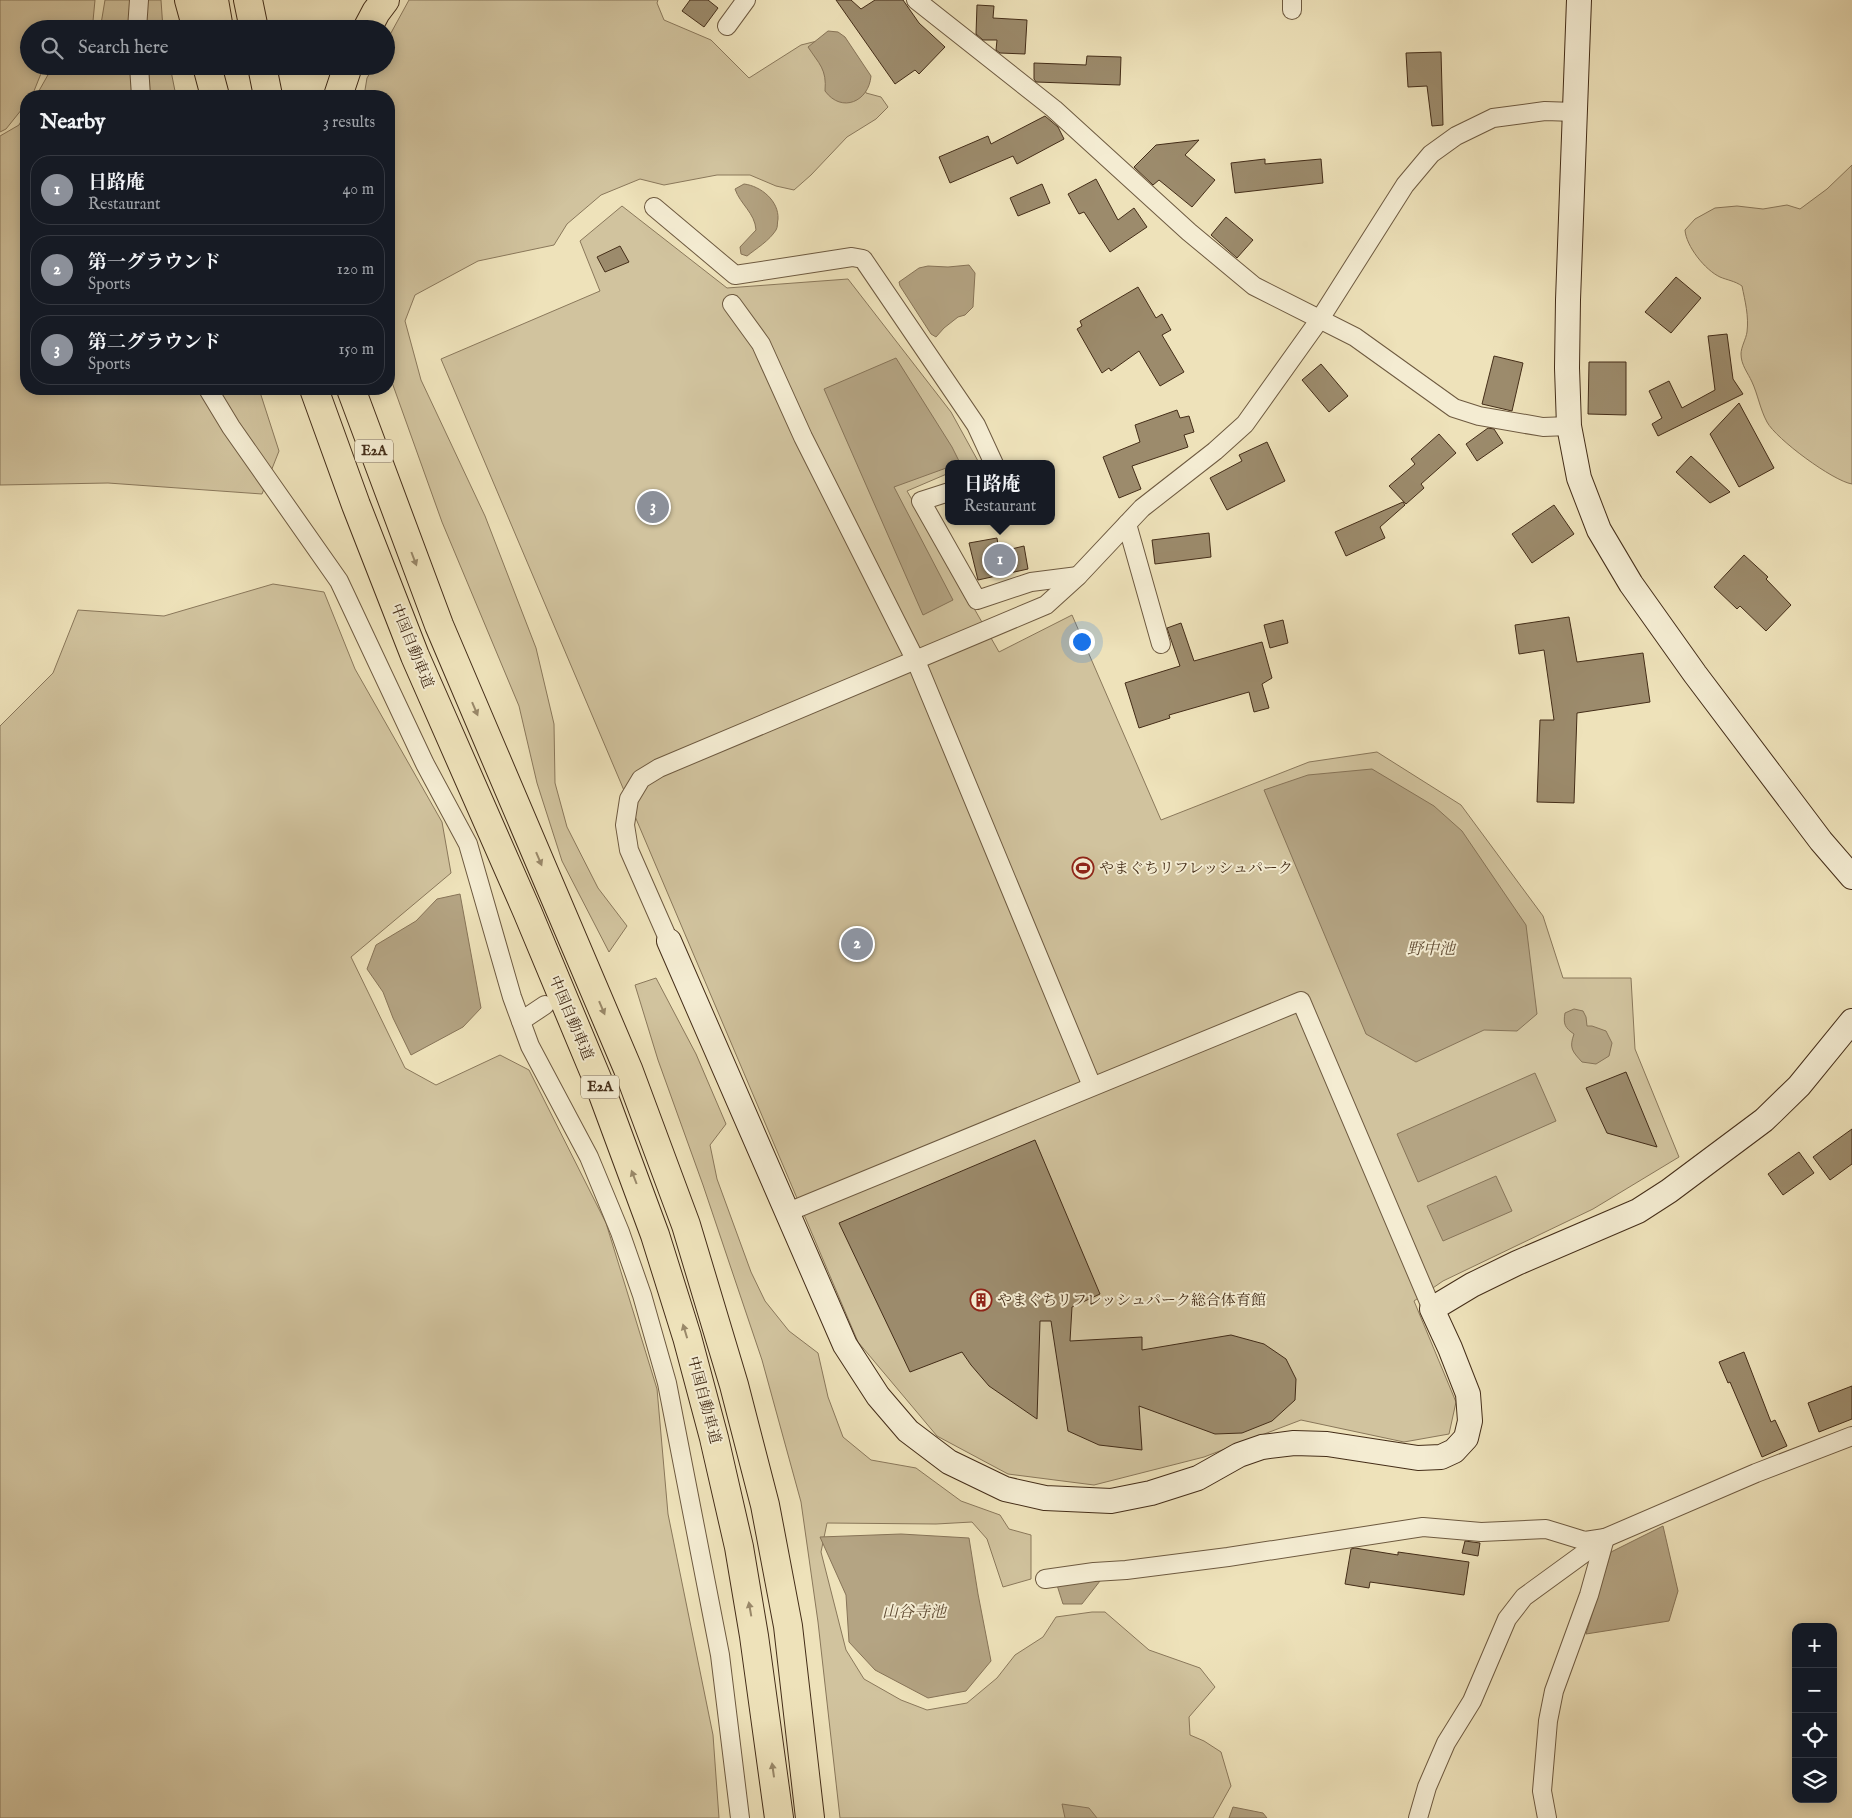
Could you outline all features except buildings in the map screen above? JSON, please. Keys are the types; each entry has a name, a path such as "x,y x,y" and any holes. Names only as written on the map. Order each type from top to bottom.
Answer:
{"highway":[{"path":"189,0 195,20"},
{"path":"214,0 217,20"},
{"path":"248,0 252,20"},
{"path":"372,20 385,0"},
{"path":"209,75 213,90"},
{"path":"229,75 232,90"},
{"path":"264,75 267,90"},
{"path":"340,90 345,75"},
{"name":"中国自動車道","path":"316,395 356,505 415,656 527,911 594,1072 655,1235 687,1337 714,1438 739,1547 754,1636 779,1818"},
{"name":"E2A","path":"353,395 439,625 628,1069 686,1225 734,1385 765,1505 788,1626 810,1818"},
{"path":"366,395 396,513"}],"street":[{"path":"138,20 140,0"},
{"path":"727,26 746,0"},
{"path":"916,0 1054,109 1189,232 1254,286 1354,336 1454,408 1479,416 1543,427 1569,426"},
{"path":"1579,0 1568,300 1569,426 1579,478 1599,530 1622,570 1695,674 1821,841 1852,877"},
{"path":"140,75 141,90"},
{"path":"788,1212 1301,1001 1468,1394 1470,1421 1466,1438 1454,1450 1441,1457 1418,1458 1327,1444 1294,1443 1262,1448 1239,1455 1198,1478 1151,1493 1112,1501 1045,1498 1005,1489 949,1462 908,1431 878,1396 845,1345 629,850 624,825 629,799 641,779 659,768 1046,606 1078,576 1142,508 1215,451 1245,424 1320,319 1405,185 1431,154 1456,136 1493,118 1545,111 1575,112"},
{"path":"654,208 735,275 852,257 863,259 976,425 992,460"},
{"path":"732,304 761,344 808,445 916,661 1092,1086"},
{"path":"212,395 231,427 339,581 426,764 468,844 530,1046 589,1157 620,1232 642,1296 667,1383 720,1655 740,1818"},
{"path":"945,493 921,501 977,600 1031,582 1078,576"},
{"path":"1127,524 1161,644"},
{"path":"521,1021 545,1005"},
{"path":"1432,1309 1472,1285 1517,1263 1638,1211 1669,1191 1764,1120 1799,1086 1852,1021"},
{"path":"1418,1818 1427,1786 1442,1752 1472,1701 1507,1619 1524,1597 1605,1538 1756,1474 1852,1436"},
{"path":"1045,1579 1228,1557 1423,1527 1481,1532 1546,1529 1585,1541 1605,1538"},
{"path":"1546,1818 1542,1791 1548,1721 1554,1692 1590,1595 1605,1538"}],"shaded area":[{"path":"0,0 95,0 93,20 20,20 20,75 40,75 34,90 20,90 20,112 6,129 0,132"},
{"path":"105,0 161,0 162,20 102,20"},
{"path":"409,0 658,0 657,3 664,20 711,40 749,78 801,45 837,36 859,67 866,93 881,97 888,107 876,119 847,137 794,190 776,186 750,175 717,175 664,185 640,179 601,195 567,224 554,245 478,261 415,295 405,321 421,380 485,516 536,648 554,724 555,783 567,827 598,888 627,926 609,952 562,861 537,783 519,706 442,522 395,391 395,90 365,90 369,75 395,75 395,26"},
{"path":"48,75 172,75 175,90 39,90"},
{"path":"20,123 20,395 261,395 279,451 262,494 108,483 0,485 0,136"},
{"path":"1852,165 1852,484 1819,468 1781,438 1767,422 1741,358 1747,326 1742,286 1714,274 1708,269 1697,257 1689,243 1685,230 1695,219 1715,208 1737,206 1763,209 1787,205 1800,209 1827,189"},
{"name":"やまぐちリフレッシュパーク","path":"622,206 727,288 848,279 951,412 977,460 945,460 945,475 907,491 999,652 1072,615 1161,820 1309,762 1377,752 1461,805 1543,916 1563,978 1631,978 1635,1049 1679,1157 1593,1209 1443,1281 1414,1301 1456,1402 1449,1434 1404,1442 1301,1420 1204,1457 1094,1485 1008,1474 937,1436 858,1342 441,359 600,291 580,241"},
{"path":"273,584 324,592 355,669 442,822 451,873 351,957 405,1068 436,1085 500,1055 529,1070 606,1223 657,1389 668,1514 713,1735 719,1818 0,1818 0,726 53,673 78,610 164,616"},
{"path":"656,978 696,1054 726,1124 710,1145 717,1179 751,1272 765,1301 789,1331 818,1353 828,1397 843,1437 871,1460 916,1468 961,1501 1000,1515 1009,1529 1031,1535 1031,1579 1003,1587 987,1539 972,1522 936,1524 827,1523 821,1552 846,1650 864,1679 901,1700 927,1710 967,1703 997,1678 1015,1655 1043,1637 1056,1617 1105,1612 1149,1650 1200,1668 1215,1687 1189,1717 1190,1735 1221,1752 1231,1786 1213,1818 840,1818 818,1622 801,1502 762,1360 703,1185 658,1060 635,985"}],"water":[{"path":"828,31 838,32 845,37 871,76 865,92 854,101 839,102 825,91 825,77 819,63 808,47"},
{"path":"744,184 762,191 776,206 778,212 777,229 763,244 747,256 741,254 740,247 756,230 753,219 735,189"},
{"path":"969,265 975,273 973,307 965,315 958,317 944,328 936,337 931,334 899,282 919,268"},
{"path":"896,358 952,447 958,460 945,460 945,468 894,487 953,600 923,615 824,389"},
{"name":"野中池","path":"1372,769 1434,806 1462,831 1526,925 1537,1014 1517,1031 1484,1030 1416,1062 1366,1034 1264,790 1308,775"},
{"path":"460,894 481,1008 463,1027 411,1055 383,992 367,969 376,945 416,921 437,899"},
{"path":"1574,1009 1583,1011 1587,1026 1606,1031 1612,1043 1609,1056 1596,1064 1582,1062 1572,1049 1574,1034 1567,1028 1564,1020 1565,1013"},
{"path":"1535,1073 1556,1121 1418,1182 1397,1134"},
{"path":"1496,1176 1512,1211 1443,1241 1427,1206"},
{"path":"1663,1526 1678,1591 1669,1621 1586,1634 1611,1552"},
{"name":"山谷寺池","path":"901,1534 969,1538 991,1661 966,1691 928,1698 875,1670 849,1642 846,1595 820,1537"},
{"path":"1100,1581 1082,1604 1063,1604 1056,1582"},
{"path":"1062,1804 1089,1808 1097,1818 1065,1818"},
{"path":"1233,1807 1263,1813 1267,1818 1229,1818"}],"place":[{"name":"第二グラウンド","path":"653,507"},
{"name":"日路庵","path":"1000,560"},
{"name":"やまぐちリフレッシュパーク","path":"1083,868"},
{"name":"第一グラウンド","path":"857,944"},
{"name":"やまぐちリフレッシュパーク総合体育館","path":"981,1300"}]}
